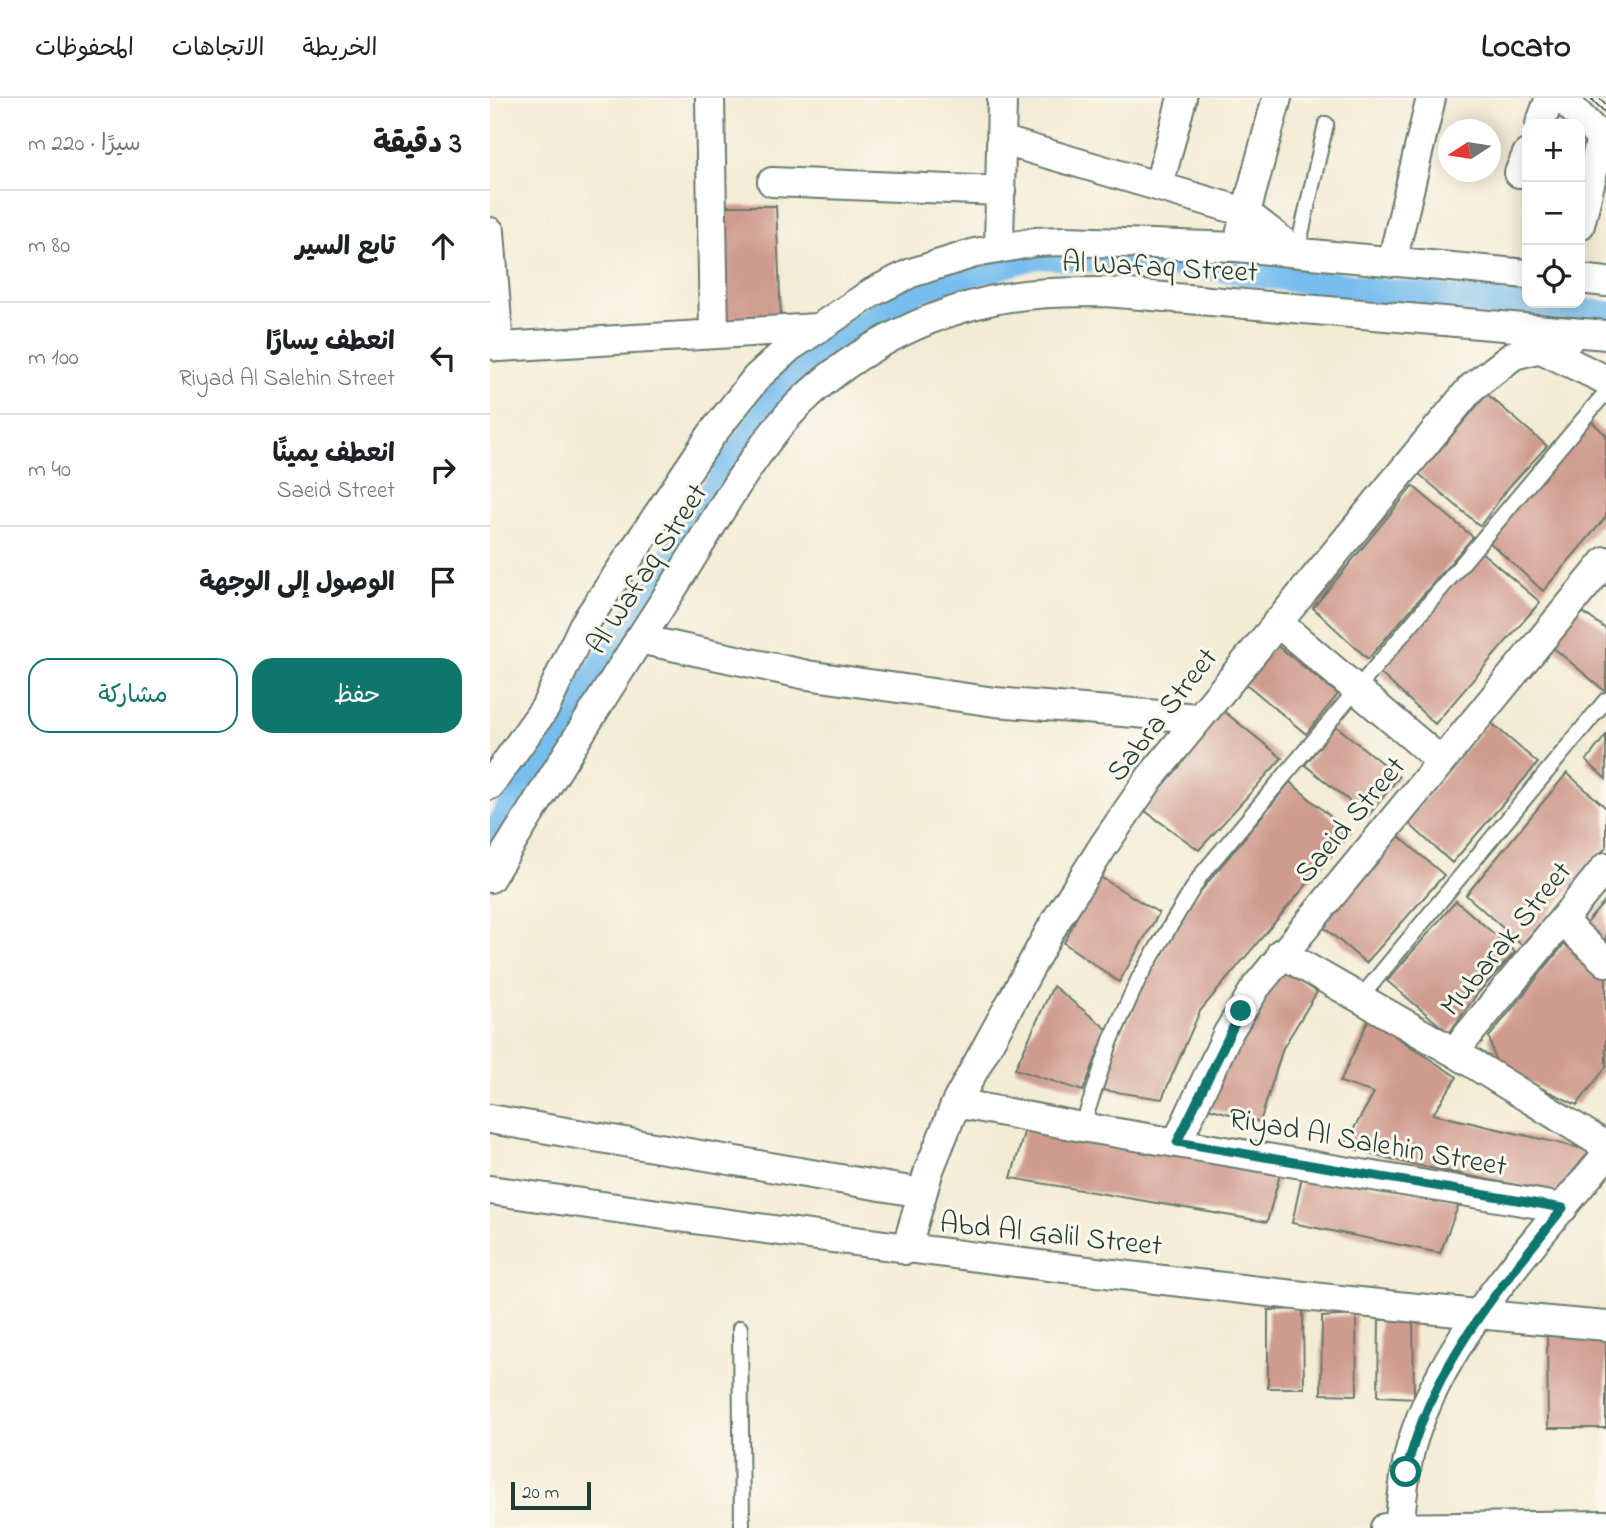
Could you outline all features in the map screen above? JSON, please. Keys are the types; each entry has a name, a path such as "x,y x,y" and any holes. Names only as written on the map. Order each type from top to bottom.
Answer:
{"street":[{"path":"710,98 714,334"},
{"path":"999,247 1002,98"},
{"path":"1158,185 1182,98"},
{"path":"1237,247 1277,98"},
{"path":"1392,262 1430,98"},
{"path":"1542,119 1550,98"},
{"path":"1562,98 1603,141 1585,207"},
{"path":"1001,140 1245,212 1297,252"},
{"path":"772,182 1001,191"},
{"path":"490,232 499,347 817,328"},
{"name":"Al Wafaq Street","path":"490,785 545,708 583,626 712,434 757,377 790,347 817,328 873,292 911,273 999,247 1066,241 1237,247 1522,274"},
{"path":"1585,280 1606,282"},
{"name":"Al Wafaq Street","path":"490,878 639,639 779,426 823,383 873,348 927,320 985,302 1045,292 1106,292 1604,335"},
{"name":"Sabra Street","path":"906,1250 922,1193 956,1103 1055,922 1150,778 1471,388 1514,355 1536,347 1604,335"},
{"path":"1536,347 1606,380"},
{"name":"Saeid Street","path":"1177,1142 1228,1033 1281,953 1606,561"},
{"path":"1277,622 1441,761"},
{"path":"639,639 807,676 995,702 1198,719"},
{"name":"Mubarak Street","path":"1454,1052 1605,870"},
{"path":"1562,921 1606,962"},
{"path":"1281,953 1454,1052 1606,1146"},
{"name":"Riyad Al Salehin Street","path":"956,1103 1082,1128 1563,1208"},
{"path":"490,1119 922,1193"},
{"path":"1399,1528 1406,1472 1416,1429 1436,1383 1478,1315 1606,1155"},
{"name":"Abd Al Galil Street","path":"490,1190 906,1250 1478,1315 1606,1326"},
{"path":"1385,1528 1606,1525"}],"lane":[{"path":"1297,252 1326,124"},
{"path":"1082,1128 1111,1040 1168,925 1201,875 1606,392"},
{"path":"1361,997 1606,700"},
{"path":"740,1328 742,1528"}],"building":[{"path":"715,206 776,206 781,318 720,319"},
{"path":"1487,394 1547,446 1509,487 1480,526 1419,474"},
{"path":"1588,418 1606,435 1606,517 1543,591 1487,540"},
{"path":"1413,486 1473,537 1368,659 1313,608"},
{"path":"1480,551 1540,602 1435,724 1380,673"},
{"path":"1577,608 1606,629 1606,692 1549,644"},
{"path":"1275,644 1338,694 1306,734 1244,682"},
{"path":"1221,709 1282,758 1199,850 1141,808 1179,767"},
{"path":"1489,721 1538,763 1452,863 1406,821"},
{"path":"1336,726 1399,777 1368,816 1305,765"},
{"path":"1606,735 1606,779 1586,761"},
{"path":"1567,773 1606,808 1606,847 1522,945 1466,895"},
{"path":"1290,782 1350,833 1200,1011 1162,1099 1096,1089 1150,974 1190,904"},
{"path":"1395,833 1444,875 1366,963 1321,925"},
{"path":"1097,875 1159,913 1119,982 1064,943"},
{"path":"1606,900 1606,949 1582,928"},
{"path":"1456,901 1515,952 1478,993 1449,1033 1387,981"},
{"path":"1569,938 1606,972 1606,1067 1577,1105 1497,1067 1489,1037"},
{"path":"1285,969 1317,992 1283,1048 1260,1122 1204,1107 1235,1034"},
{"path":"1053,986 1107,1029 1083,1091 1015,1069"},
{"path":"1369,1019 1457,1077 1433,1114 1593,1151 1555,1193 1411,1164 1344,1146 1374,1093 1340,1082"},
{"path":"1027,1122 1282,1167 1267,1222 1011,1178"},
{"path":"1303,1172 1460,1201 1440,1253 1292,1223"},
{"path":"1303,1309 1304,1388 1268,1388 1268,1310"},
{"path":"1356,1315 1357,1395 1321,1394 1322,1317"},
{"path":"1413,1318 1414,1398 1378,1396 1379,1320"},
{"path":"1547,1333 1606,1336 1606,1428 1548,1428"}],"waterway":[{"path":"490,840 791,372 917,289 1037,255 1203,265 1382,292 1606,315"}],"railway":[{"path":"1595,98 1606,109"}],"route":[{"path":"1241,1011 1177,1142 1563,1208 1478,1315 1436,1383 1416,1429 1406,1472"}]}
